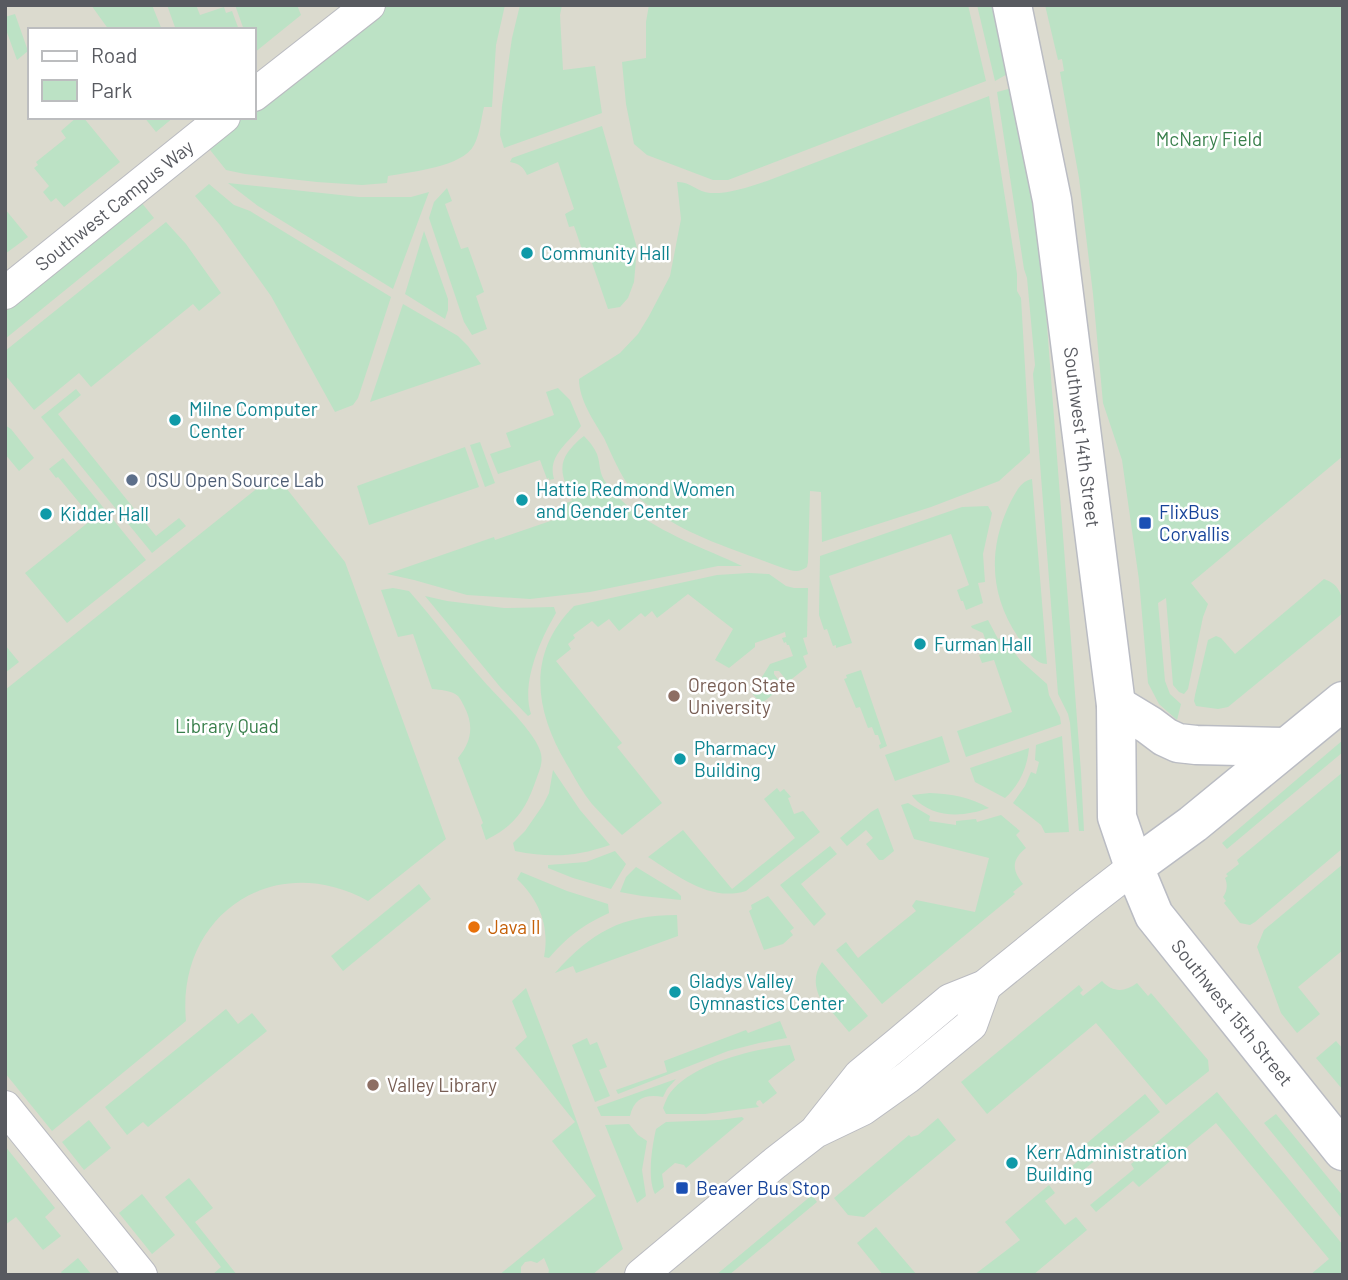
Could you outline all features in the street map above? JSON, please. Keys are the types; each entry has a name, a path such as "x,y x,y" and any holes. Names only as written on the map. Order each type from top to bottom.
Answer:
{"main road":[{"name":"Southwest 14th Street","path":"1012,5 1052,200 1116,705 1117,817 1134,867"},
{"path":"1134,867 1193,824 1343,701"},
{"path":"1116,705 1178,743 1286,747"},
{"name":"Southwest 15th Street","path":"1134,867 1154,915 1343,1151"}],"street":[{"path":"256,93 369,5"},
{"name":"Southwest Campus Way","path":"5,293 222,119"},
{"path":"641,1275 815,1132 863,1109 908,1077 971,1025 985,986 1134,867"},
{"path":"5,1107 141,1275"}],"shaded area":[{"name":"Oregon State University","path":"5,5 1343,5 1343,1275 5,1275"}],"green space":[{"path":"91,5 152,5 161,28 108,28"},
{"path":"167,5 196,5 200,15 224,7 226,13 232,11 238,28 175,28"},
{"path":"235,5 297,5 301,15 256,51 256,28 243,28"},
{"path":"384,5 505,5 496,45 492,107 484,107 474,145 459,159 435,167 388,176 387,183 362,185 226,170 207,146 241,119 256,119 256,107"},
{"path":"520,5 562,5 560,15 563,70 595,66 602,113 504,148 500,135 502,106"},
{"path":"649,5 968,5 986,81 728,180 713,180 647,155 634,144 626,104 622,62 646,58"},
{"path":"977,5 995,5 1011,72 995,81"},
{"name":"McNary Field","path":"1045,5 1343,5 1343,456 1191,583 1208,604 1188,689 1184,694 1173,685 1166,598 1158,603 1165,681 1170,694 1181,704 1177,720 1159,704 1148,683 1139,580 1122,460 1103,403 1079,178 1060,72 1064,71 1062,59 1058,60"},
{"path":"15,14 28,51 17,60 5,27 5,17"},
{"path":"1012,88 1044,286 1084,831 1079,831 1070,723 1058,694 1027,278 997,92"},
{"path":"989,96 1017,274 1017,291 1021,298 1030,453 999,481 931,507 822,542 821,492 810,491 808,562 807,567 798,571 723,546 663,517 632,490 620,471 584,402 579,379 620,353 638,334 670,276 681,219 677,182 710,193 746,188"},
{"path":"75,119 85,119 120,162 64,207 56,198 51,202 43,192 49,186 34,168 38,165 36,162 66,138 61,131"},
{"path":"146,119 172,119 156,132"},
{"path":"602,126 637,248 634,282 628,298 620,307 608,309 590,257 585,258 574,226 569,227 565,214 574,209 558,162 527,175 524,169 510,162 512,158"},
{"path":"228,183 359,197 411,197 429,192 393,289 258,206"},
{"path":"209,184 234,205 250,211 391,297 358,398 353,405 335,412 271,296 220,225 195,196"},
{"path":"447,188 452,201 445,204 461,249 468,247 484,292 476,296 487,329 472,335 464,322 429,218 434,202"},
{"path":"141,202 154,218 5,339 5,312"},
{"path":"5,209 28,237 5,254"},
{"path":"166,222 186,244 221,293 199,311 193,304 91,387 79,373 34,410 6,376 5,351"},
{"path":"424,231 448,299 445,319 405,294"},
{"path":"403,304 458,336 481,364 370,402"},
{"path":"558,388 570,400 581,426 556,456 554,479 547,479 540,460 498,474 490,454 511,447 506,433 554,415 546,392"},
{"path":"76,389 81,395 58,414 156,536 179,518 186,526 152,553 41,417"},
{"path":"5,425 34,458 19,471 5,454"},
{"path":"584,436 597,454 604,480 635,512 669,533 742,566 718,566 590,592 530,599 467,595 387,574 562,517 566,513 563,504 572,501 563,476 564,458"},
{"path":"480,442 495,483 485,487 470,445"},
{"path":"465,447 479,487 369,525 357,486"},
{"path":"63,458 146,560 67,623 25,573 90,521 82,506 49,469"},
{"name":"Library Quad","path":"275,474 345,562 446,839 368,901 333,887 298,883 266,888 238,902 214,923 197,950 187,983 186,1021 52,1131 5,1073 5,690"},
{"path":"1032,479 1047,664 1033,657 1012,627 998,593 995,575 995,557 1003,520 1017,491"},
{"path":"988,506 992,513 983,554 985,582 978,583 983,603 966,610 961,601 957,590 969,585 951,534 829,576 852,643 836,648 836,645 833,646 819,615 820,556 962,507"},
{"path":"769,574 786,586 808,588 807,637 803,638 808,654 803,656 807,667 788,682 779,671 774,671 783,686 761,704 752,693 770,664 793,656 789,645 784,643 782,638 786,637 785,632 755,643 755,647 729,668 715,660 733,629 688,594 657,618 652,611 645,617 641,613 619,631 609,619 598,627 592,621 573,635 575,638 568,644 571,649 556,661 622,743 617,747 662,803 622,835 586,795 557,747 543,705 540,685 548,644 558,625 574,606 717,575"},
{"path":"1324,579 1340,592 1343,613 1228,707 1218,709 1196,706 1195,695 1208,640 1216,636 1221,638 1235,654"},
{"path":"393,588 409,591 524,725 538,745 541,764 528,800 512,823 486,840 481,825 483,823 458,758 469,739 467,713 455,694 432,689 413,634 398,637 381,590"},
{"path":"425,596 504,608 554,607 556,613 538,649 530,676 528,689 531,714 528,716 501,688"},
{"path":"988,620 998,639 1003,637 1020,660 1047,684 1061,724 966,757 957,731 1012,712 994,660 982,663 979,655 987,644 983,633 971,626"},
{"path":"5,645 19,662 5,673"},
{"path":"861,670 887,746 880,749 878,735 875,735 872,727 868,728 844,679 847,678 846,675"},
{"path":"942,736 950,762 895,781 885,755"},
{"path":"1062,736 1069,832 1045,833 1041,825 1013,803 1031,772 1036,774 1039,762 1035,760 1036,745"},
{"path":"1343,740 1343,752 1227,849 1222,843"},
{"path":"1029,748 1022,775 1005,798 975,782 970,768"},
{"path":"553,770 580,810 610,845 563,855 515,851 513,843 525,831 549,793"},
{"path":"1343,772 1343,848 1255,922 1250,925 1240,923 1224,903 1227,886 1225,878 1228,876 1226,874 1239,864 1237,860"},
{"path":"777,788 780,792 784,789 791,797 788,798 794,814 803,811 820,832 746,891 720,893 707,890 683,879 648,857 683,830 732,889 795,838 764,799"},
{"path":"930,793 961,797 989,808 959,814 939,813 921,804 912,795"},
{"path":"908,803 930,816 929,821 956,825 956,821 976,819 977,822 1001,815 1020,831 1016,835 1026,848 1015,865 1023,884 1013,892 1015,894 882,1004 836,950 846,942 858,958 916,911 912,906 916,900 975,912 989,858 914,839 901,805"},
{"path":"878,808 894,851 883,860 879,860 866,844 873,838 866,830 847,846 840,838"},
{"path":"830,846 837,854 801,884 826,914 814,926 780,885"},
{"path":"615,851 626,864 611,889 548,868 548,865 586,862"},
{"path":"1343,864 1343,950 1298,987 1320,1014 1297,1033 1281,1013 1257,947 1264,930"},
{"path":"636,867 677,892 681,900 620,892 626,877"},
{"path":"521,872 608,904 609,913 576,932 549,958 544,957 544,924 537,905 517,879"},
{"path":"419,884 431,899 343,971 331,956"},
{"path":"768,896 794,928 790,931 793,935 783,944 764,950 749,911 752,909 751,905"},
{"path":"677,915 678,936 576,973 573,966 555,973 582,947 609,929 640,918"},
{"path":"822,962 868,1016 849,1032 818,993 816,975"},
{"path":"1102,981 1110,988 1119,990 1137,983 1148,996 1151,993 1208,1060 1209,1071 1166,1105 1096,1023 987,1114 961,1082 1079,985 1083,996"},
{"path":"526,988 623,1249 592,1275 548,1275 549,1270 544,1258 537,1263 525,1262 521,1267 521,1275 499,1275 596,1196 552,1141 575,1122 515,1048 527,1037 512,1001"},
{"path":"226,1009 238,1024 252,1013 267,1031 148,1127 143,1122 127,1135 105,1107"},
{"path":"780,1021 787,1038 728,1051 618,1094 616,1090 667,1072 664,1061 746,1030 748,1033"},
{"path":"587,1038 590,1045 597,1042 607,1067 599,1070 610,1096 595,1102 572,1045"},
{"path":"1336,1041 1343,1049 1343,1090 1316,1058"},
{"path":"790,1045 795,1060 768,1081 777,1093 763,1104 760,1100 757,1101 759,1107 705,1114 666,1114 663,1108 669,1095 680,1082 693,1073 742,1054"},
{"path":"676,1079 663,1097 651,1096 638,1101 630,1116 601,1116 597,1107"},
{"path":"1217,1092 1343,1245 1343,1275 1310,1275 1329,1259 1216,1123 1139,1187 1133,1181 1096,1212 1090,1205 1134,1169 1131,1164"},
{"path":"1145,1094 1160,1112 1070,1181 1064,1173 1078,1161 1073,1155"},
{"path":"1276,1114 1343,1196 1343,1220 1264,1123"},
{"path":"938,1118 956,1140 864,1217 848,1215 834,1198 909,1135 918,1135"},
{"path":"744,1119 686,1168 675,1163 662,1174 664,1187 655,1194 651,1171 656,1129 666,1122"},
{"path":"89,1120 111,1148 84,1170 62,1142"},
{"path":"629,1124 647,1141 642,1170 646,1196 637,1203 605,1125"},
{"path":"5,1146 55,1208 45,1217 61,1236 43,1250 16,1217 5,1225"},
{"path":"189,1178 213,1208 195,1222 237,1275 212,1275 221,1267 165,1197"},
{"path":"1049,1185 1055,1193 1045,1201 1065,1225 1076,1217 1087,1230 1033,1275 974,1275 1020,1240 1005,1222"},
{"path":"142,1194 175,1235 152,1254 119,1213"},
{"path":"812,1195 817,1202 729,1275 716,1275"},
{"path":"876,1227 917,1275 883,1275 857,1243"},
{"path":"78,1258 92,1275 63,1275 61,1272"}],"place":[{"name":"Community Hall","path":"527,253"},
{"name":"Milne Computer Center","path":"175,420"},
{"name":"OSU Open Source Lab","path":"132,480"},
{"name":"Hattie Redmond Women and Gender Center","path":"522,500"},
{"name":"Kidder Hall","path":"46,514"},
{"name":"FlixBus Corvallis","path":"1145,523"},
{"name":"Furman Hall","path":"920,644"},
{"name":"Oregon State University","path":"674,696"},
{"name":"Pharmacy Building","path":"680,759"},
{"name":"Java II","path":"474,927"},
{"name":"Gladys Valley Gymnastics Center","path":"675,992"},
{"name":"Valley Library","path":"373,1085"},
{"name":"Kerr Administration Building","path":"1012,1163"},
{"name":"Beaver Bus Stop","path":"682,1188"}]}
